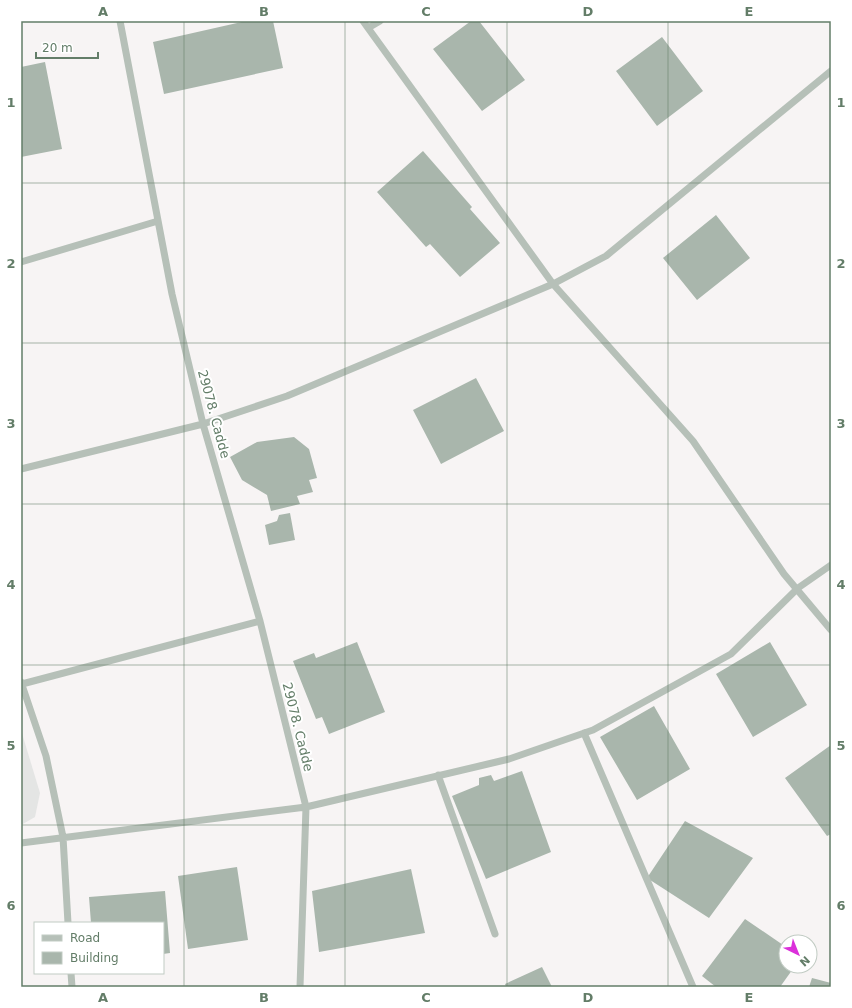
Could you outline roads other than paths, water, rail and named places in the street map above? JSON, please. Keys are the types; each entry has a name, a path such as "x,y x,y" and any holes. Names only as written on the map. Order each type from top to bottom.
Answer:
{"street":[{"name":"29078. Cadde","path":"120,21 172,294 203,424 260,621 306,808 300,987"},
{"path":"363,21 553,284 693,441 784,574 798,588 831,630"},
{"path":"368,28 380,21"},
{"path":"21,469 203,424 287,396 553,284 606,256 831,71"},
{"path":"21,262 158,221"},
{"path":"21,843 306,808 509,759 593,730 730,654 798,588 831,565"},
{"path":"68,922 63,837 46,756 21,683 260,621"},
{"path":"584,733 693,987"},
{"path":"438,775 494,934"},
{"path":"71,974 72,987"}]}
